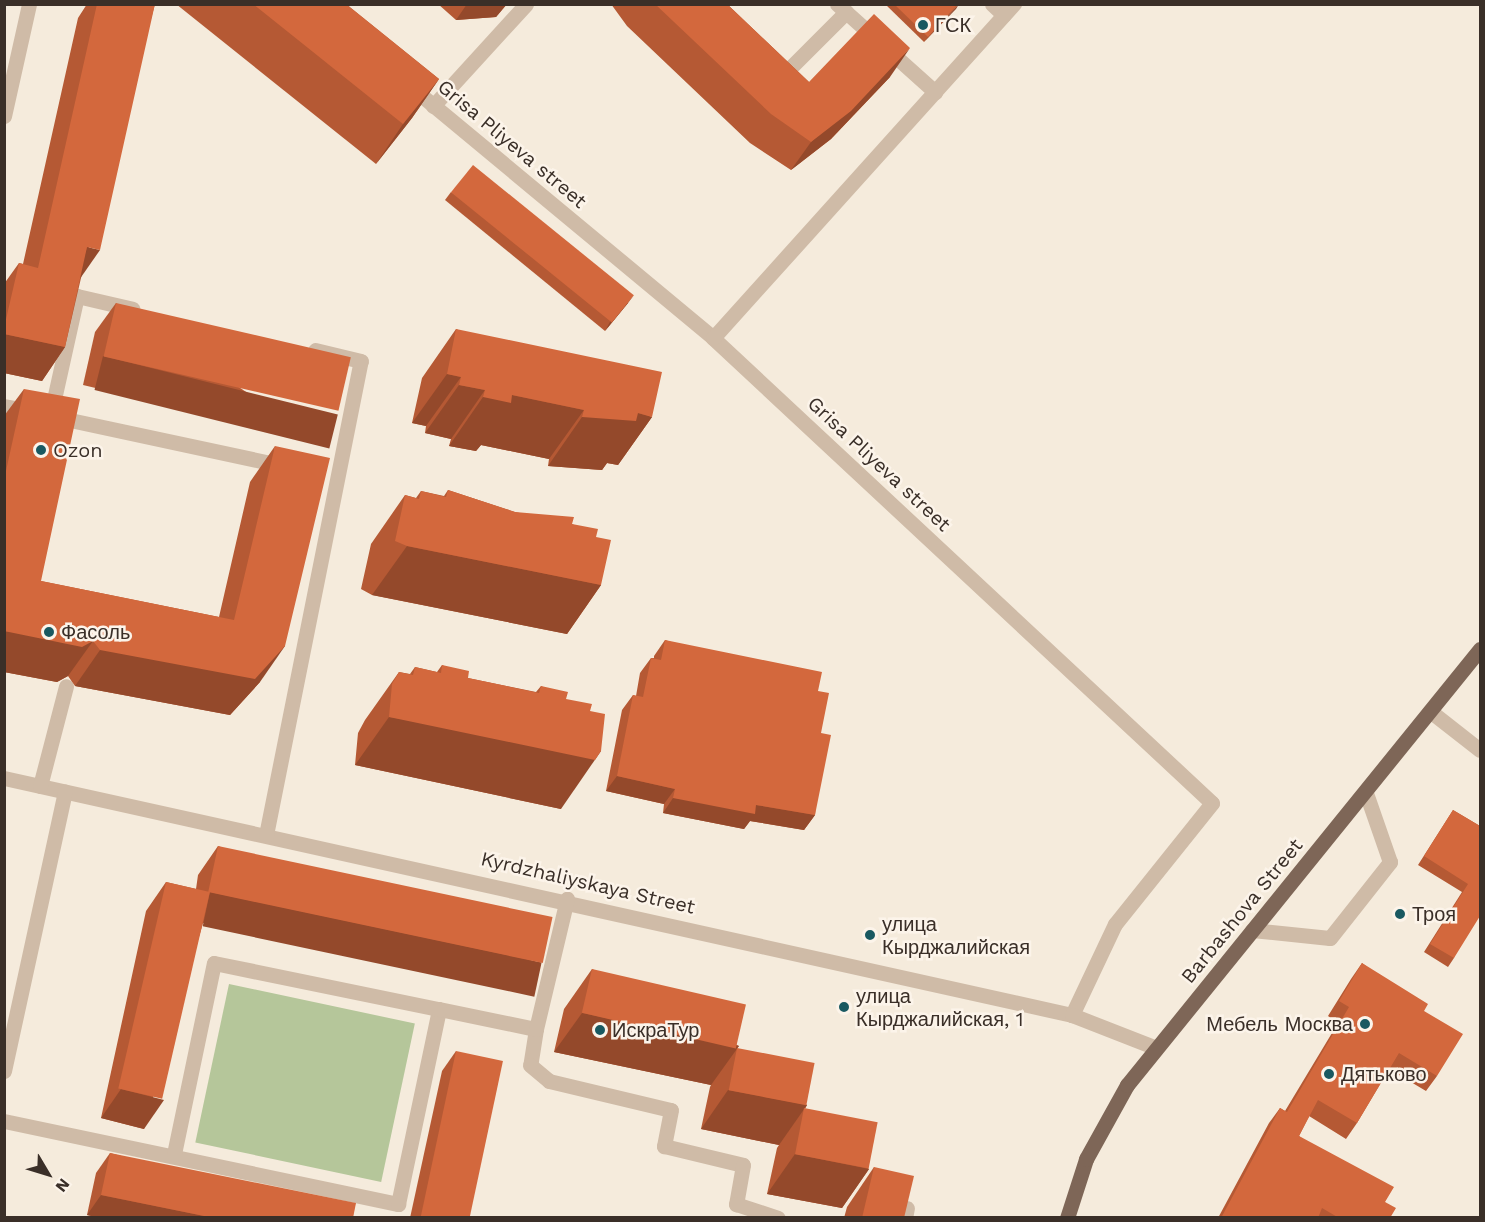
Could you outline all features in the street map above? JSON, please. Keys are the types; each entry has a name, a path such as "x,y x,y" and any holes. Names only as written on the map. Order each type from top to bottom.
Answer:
{"main road":[{"name":"Barbashova Street","path":"1067,1218 1086,1159 1127,1085 1366,793 1480,649"}],"street":[{"path":"4,116 29,4"},
{"path":"433,106 526,4"},
{"path":"713,338 1009,10 992,4"},
{"path":"764,65 780,80 842,8 935,92"},
{"name":"Grisa Pliyeva street","path":"400,78 713,338 1212,803 1115,924 1072,1015"},
{"path":"51,416 77,296 146,312"},
{"path":"266,835 361,361 293,345"},
{"path":"4,406 338,477"},
{"path":"40,786 66,686"},
{"path":"1430,711 1480,750"},
{"name":"Kyrdzhaliyskaya Street","path":"4,778 567,899 1072,1015 1156,1048"},
{"path":"4,1071 64,792"},
{"path":"1252,930 1330,938 1390,862 1366,793"},
{"path":"567,899 536,1029 530,1065 549,1081 670,1110 664,1146 743,1165 736,1204 778,1218"},
{"path":"174,1154 214,963 536,1029"},
{"path":"4,1121 174,1154 398,1204 439,1009"}],"green space":[{"path":"229,984 415,1024 381,1182 195,1142"}],"building":[{"path":"97,4 155,4 100,250 87,247 65,347 4,334 4,328 19,263 38,268"},
{"path":"253,4 346,4 439,79 403,124"},
{"path":"655,4 727,4 809,82 874,14 910,48 851,111 811,142 771,114"},
{"name":"ГСК","path":"894,4 958,4 928,37"},
{"path":"473,165 634,295 612,322 451,192"},
{"path":"116,303 351,357 338,411 104,357"},
{"path":"456,329 662,372 652,417 638,413 636,421 582,417 584,410 512,395 511,403 483,397 485,390 459,385 461,377 447,374"},
{"path":"24,389 80,399 41,581 234,620 275,446 330,458 285,646 255,679 100,650 93,641 82,647 4,631 4,480"},
{"path":"448,490 515,512 574,517 572,524 598,529 596,537 611,540 601,585 407,546 395,541 405,495 419,499 421,491 446,497"},
{"path":"665,640 822,672 818,691 829,693 821,733 831,735 815,815 756,805 755,814 673,798 675,789 617,776 633,695 643,697 651,658 661,660"},
{"path":"442,665 469,671 468,678 539,693 541,686 568,692 566,699 592,704 590,711 605,714 601,751 595,760 389,717 392,684 399,672 413,675 415,667 441,673"},
{"path":"1453,810 1480,826 1480,916 1454,958 1430,944 1468,884 1424,856"},
{"path":"218,846 553,917 543,963 208,892"},
{"path":"166,882 210,892 162,1099 118,1089"},
{"path":"1362,963 1428,1004 1424,1011 1463,1034 1437,1076 1399,1053 1357,1123 1318,1100 1299,1136 1394,1187 1385,1202 1396,1208 1390,1218 1339,1218 1322,1208 1318,1218 1221,1218 1280,1108 1287,1112 1349,1007 1339,1001"},
{"path":"592,969 746,1005 736,1048 582,1013"},
{"path":"737,1048 815,1063 806,1105 729,1090"},
{"path":"456,1051 503,1061 470,1218 421,1218"},
{"path":"804,1108 878,1122 869,1168 795,1154"},
{"path":"110,1153 356,1203 353,1218 214,1218 101,1195"},
{"path":"874,1167 914,1176 904,1218 862,1218"}],"place":[{"name":"ГСК","path":"923,25"},
{"name":"Ozon","path":"41,450"},
{"name":"Фасоль","path":"49,632"},
{"name":"Троя","path":"1400,914"},
{"name":"улица Кырджалийская","path":"870,935"},
{"name":"улица Кырджалийская, 1","path":"844,1007"},
{"name":"Мебель Москва","path":"1365,1024"},
{"name":"ИскраТур","path":"600,1030"},
{"name":"Дятьково","path":"1329,1074"}]}
